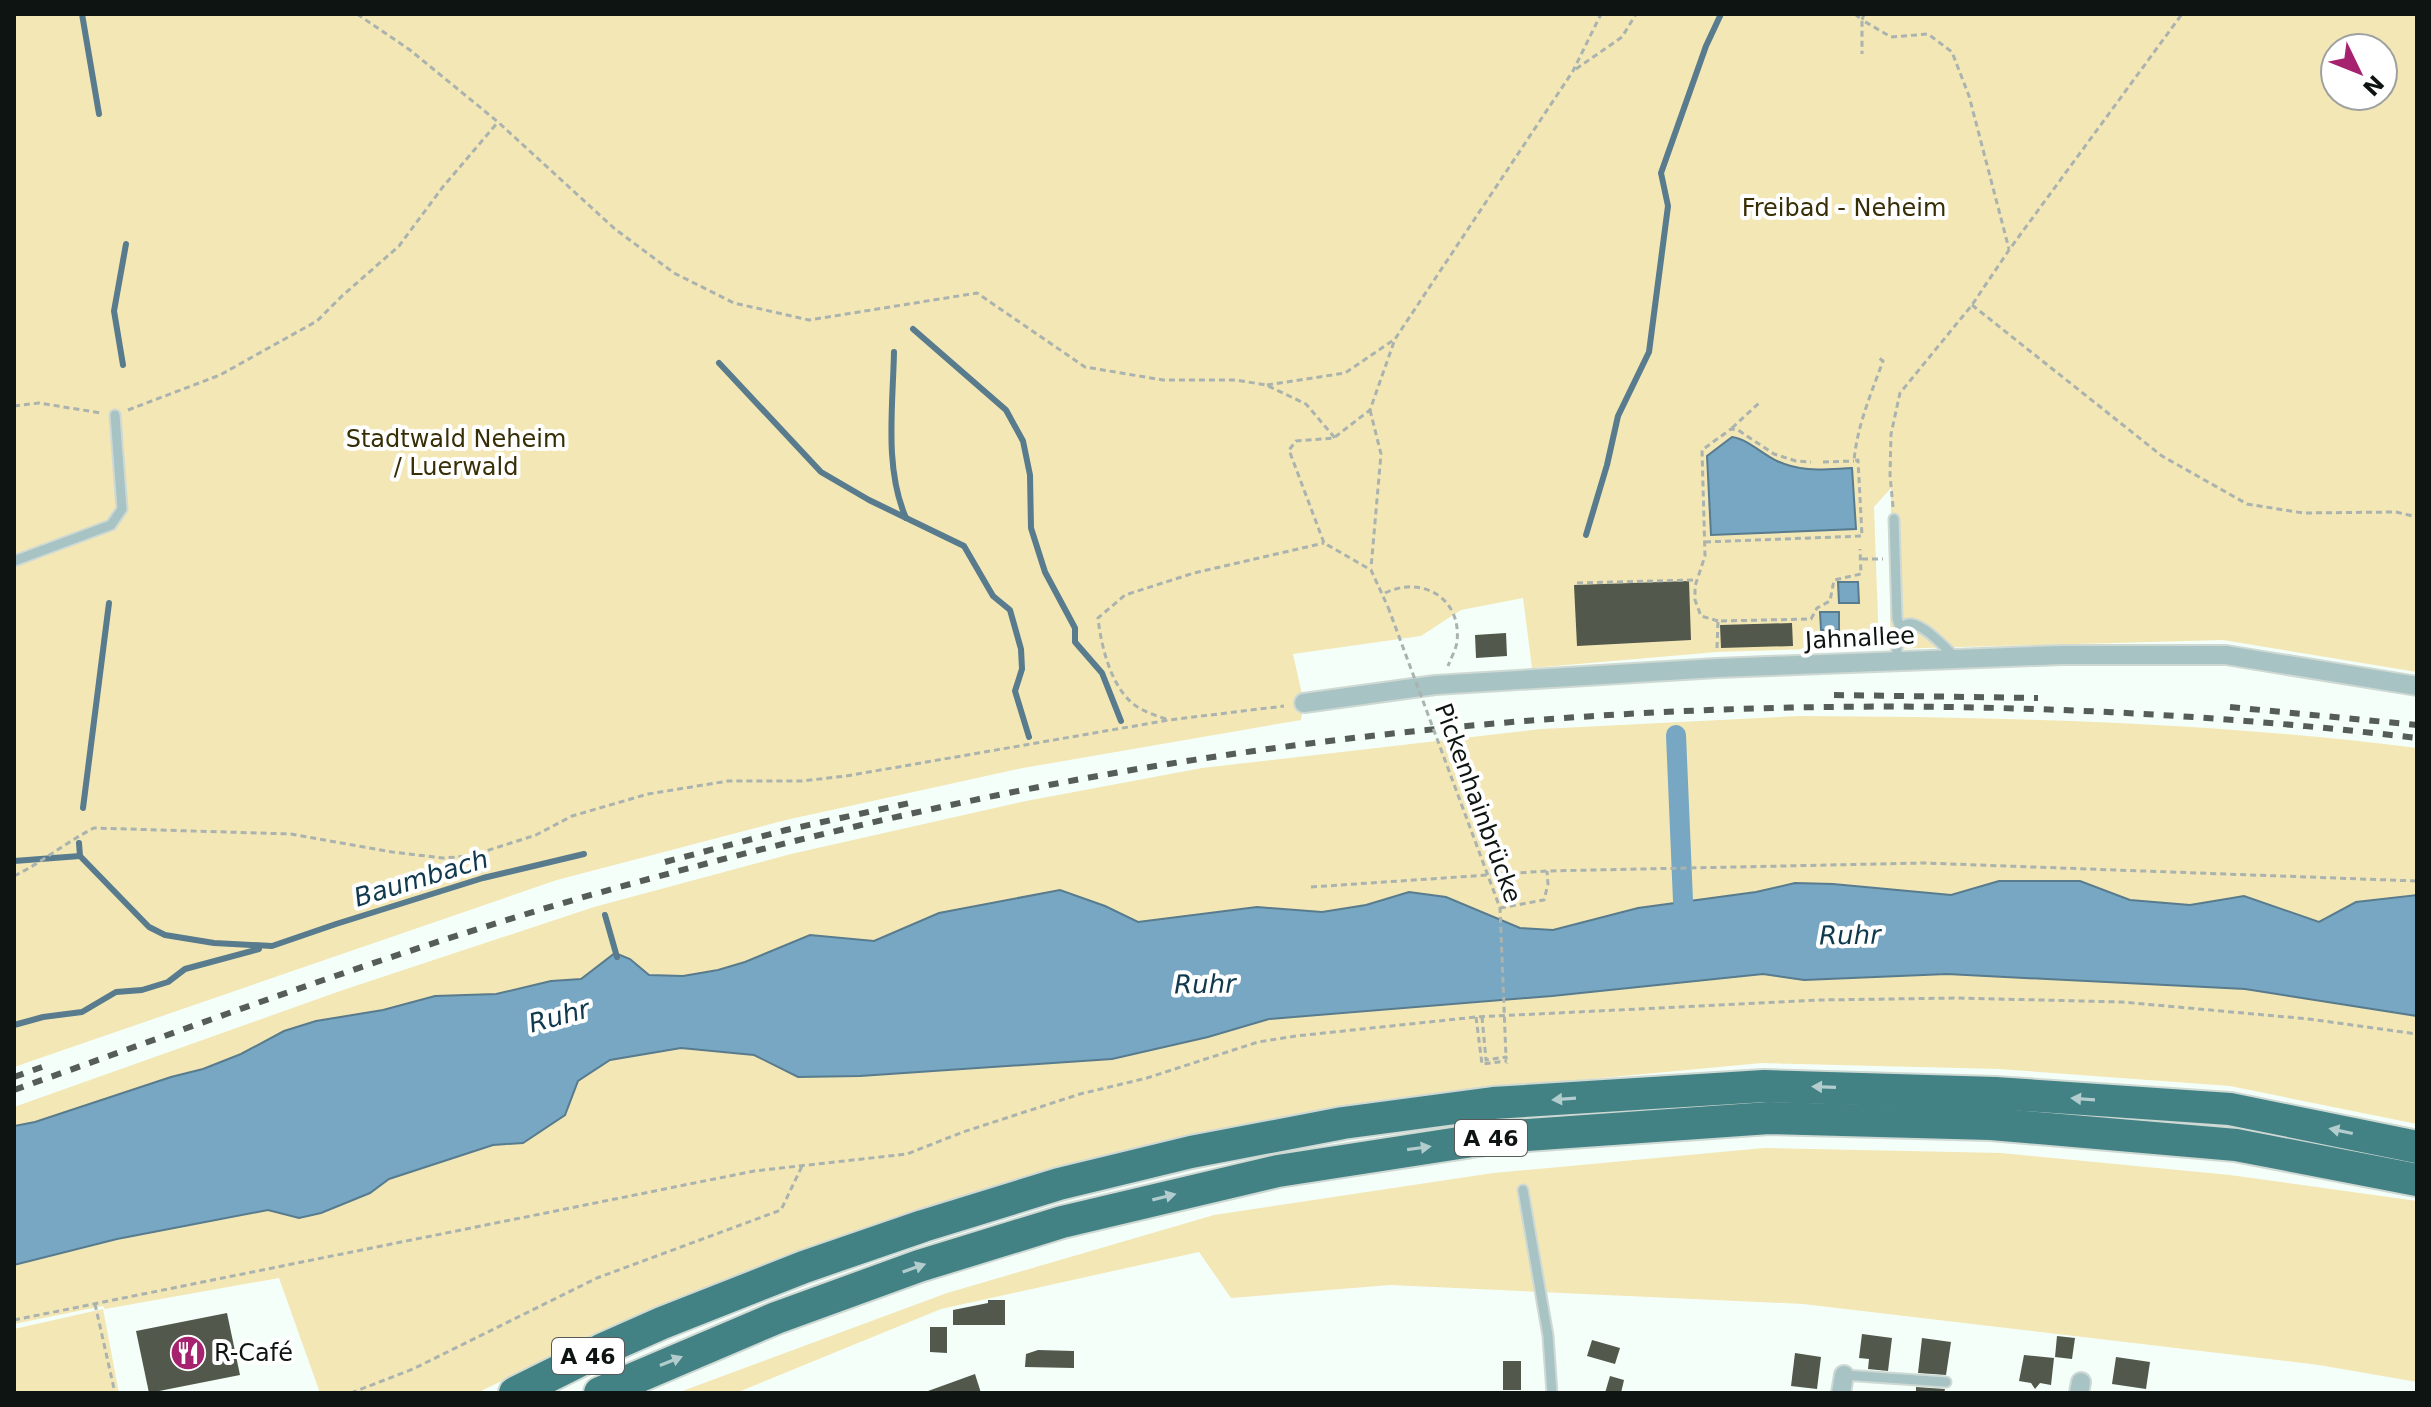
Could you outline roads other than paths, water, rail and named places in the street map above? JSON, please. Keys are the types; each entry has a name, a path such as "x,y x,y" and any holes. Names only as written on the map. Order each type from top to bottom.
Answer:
{"highway":[{"name":"A 46","path":"515,1393 662,1323 804,1267 1059,1184 1191,1152 1343,1123 1493,1103 1764,1086 1995,1093 2230,1109 2417,1147"},
{"name":"A 46","path":"600,1393 776,1318 919,1266 1062,1222 1278,1171 1498,1137 1769,1118 1991,1124 2236,1145 2417,1180"}],"street":[{"name":"Jahnallee","path":"1304,703 1446,685 1717,668 1956,658 2226,655 2417,686"}],"lane":[{"path":"14,561 111,525 122,509 115,415"},
{"path":"1894,519 1897,618 1900,628"},
{"path":"1897,660 1896,636 1900,628 1908,624 1919,626 1933,635 1956,658"},
{"path":"1523,1190 1548,1336 1552,1393"},
{"path":"1842,1384 1946,1382"}],"water":[{"path":"1732,437 1777,461 1796,467 1852,468 1856,529 1711,535 1707,456"},
{"path":"1838,582 1858,582 1859,603 1839,603"},
{"path":"1820,612 1839,612 1839,630 1821,630"},
{"name":"Ruhr","path":"1999,881 2080,881 2130,900 2190,905 2244,896 2319,922 2356,902 2417,895 2417,1016 2245,989 1947,974 1804,980 1763,974 1552,996 1269,1019 1112,1059 860,1076 798,1077 754,1055 681,1048 610,1060 578,1081 565,1115 523,1143 493,1145 389,1179 370,1193 321,1213 299,1218 268,1210 117,1239 14,1265 14,1126 203,1069 241,1054 284,1031 316,1021 383,1010 435,996 496,994 551,981 581,979 615,953 630,959 649,975 683,976 745,962 810,935 874,941 939,913 1060,890 1138,922 1257,907 1322,912 1366,905 1409,892 1446,897 1520,928 1553,930 1638,908 1756,892 1795,883 1951,895"}],"waterway":[{"path":"82,14 99,114"},
{"path":"1586,535 1618,416 1649,352 1668,206 1661,173 1706,46 1721,14"},
{"path":"123,365 114,311 126,244"},
{"path":"913,329 1006,410 1023,441 1030,475 1031,528 1045,572 1075,628 1075,642 1102,673 1121,721"},
{"path":"894,352 892,457 899,499 906,518"},
{"path":"719,363 821,472 869,500 964,546 993,596 1010,610 1021,649 1022,669 1015,691 1029,737"},
{"path":"83,808 109,603"},
{"path":"1676,735 1683,901"},
{"name":"Baumbach","path":"79,843 80,856 149,927 165,935 214,943 272,946 483,878 584,854"},
{"path":"14,861 80,856"},
{"name":"Baumbach","path":"605,915 617,957"},
{"name":"Baumbach","path":"14,1025 43,1017 82,1012 116,992 142,990 168,982 185,969 259,949"}],"railway":[{"path":"1834,695 2038,698"},
{"path":"14,1090 245,1007 555,905 774,846 915,813 1057,783 1200,759 1351,738 1503,723 1655,712 1808,707 1961,707 2113,712 2417,738"},
{"path":"2230,707 2417,725"},
{"path":"665,862 786,830 914,802"},
{"path":"14,1077 42,1067"}],"place":[{"name":"R-Café","path":"188,1353"}],"park label":[{"name":"Freibad - Neheim","path":"1844,208"},
{"name":"Stadtwald Neheim / Luerwald","path":"456,453"}]}
